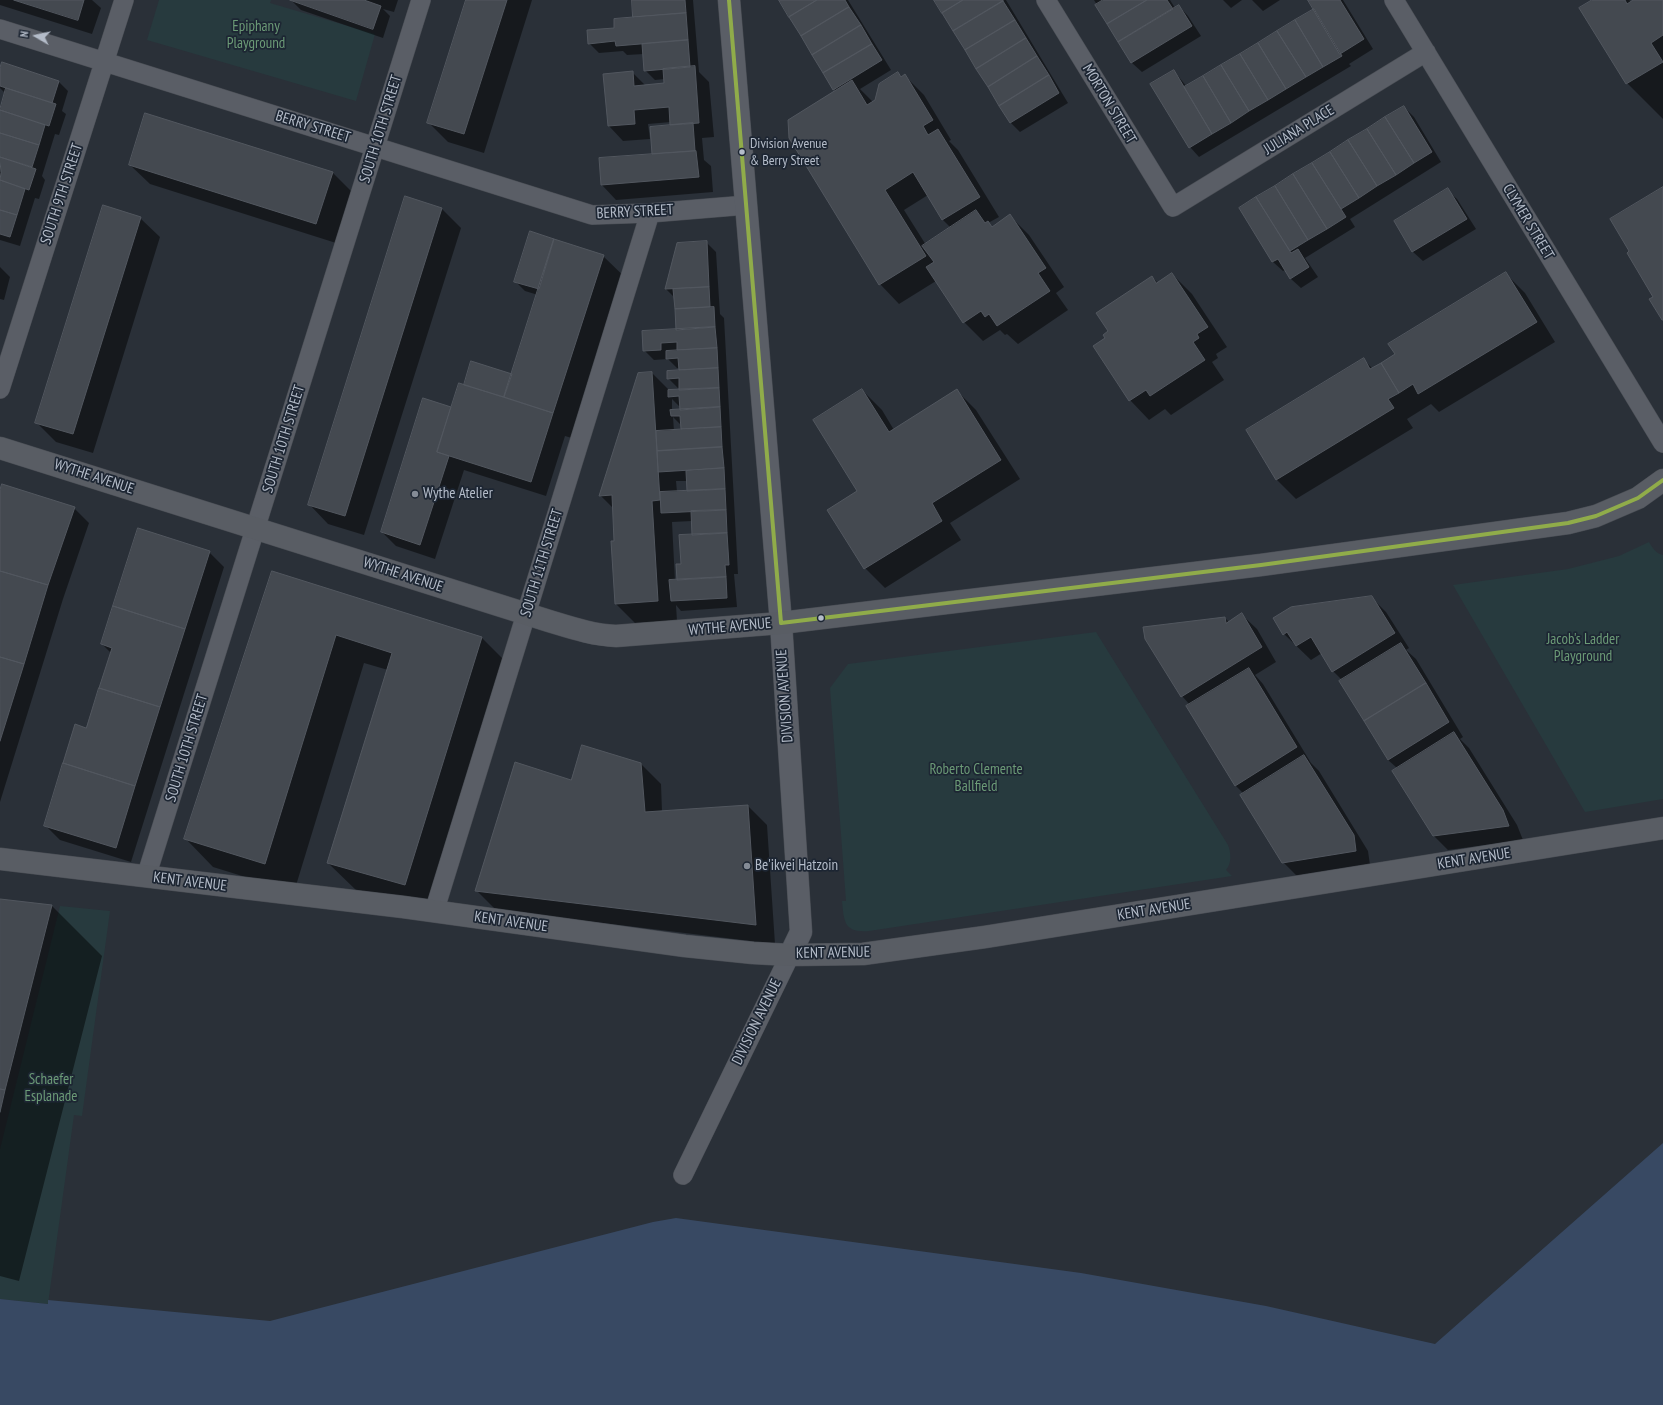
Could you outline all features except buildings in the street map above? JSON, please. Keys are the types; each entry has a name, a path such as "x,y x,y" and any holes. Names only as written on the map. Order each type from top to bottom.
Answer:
{"main road":[{"name":"WYTHE AVENUE","path":"0,448 570,628 602,635 648,634 781,623 1255,566 1568,523 1596,516 1638,498 1663,480"},
{"name":"KENT AVENUE","path":"0,859 434,912 686,946 752,953 790,955 863,954 985,937 1663,828"}],"street":[{"name":"SOUTH 9TH STREET","path":"0,389 124,0"},
{"name":"SOUTH 10TH STREET","path":"146,877 421,0"},
{"name":"DIVISION AVENUE","path":"683,1175 801,932 781,623 729,0"},
{"name":"MORTON STREET","path":"1046,0 1172,207"},
{"name":"CLYMER STREET","path":"1394,0 1663,443"},
{"name":"BERRY STREET","path":"0,29 592,215 650,213 747,205"},
{"name":"JULIANA PLACE","path":"1172,207 1426,52"},
{"name":"SOUTH 11TH STREET","path":"434,912 650,213"}],"green space":[{"name":"Epiphany Playground","path":"159,0 271,0 270,3 375,34 356,101 147,40"},
{"name":"Jacob's Ladder Playground","path":"1649,542 1656,552 1663,555 1663,799 1585,812 1453,585 1568,569 1619,556"},
{"name":"Roberto Clemente Ballfield","path":"1096,632 1228,845 1230,858 1226,870 1232,876 869,931 861,931 850,928 845,920 842,901 846,901 830,688 848,664"},
{"name":"Schaefer Esplanade","path":"60,906 110,911 82,1116 74,1115 48,1304 0,1299 0,1149"}],"water":[{"path":"1663,1143 1663,1405 0,1405 0,1299 48,1304 48,1300 270,1321 653,1222 676,1218 1081,1273 1266,1306 1435,1344"}],"transit line":[{"path":"729,0 781,623"},
{"path":"781,623 1261,565 1568,523 1596,516 1638,498 1663,480"}],"place":[{"name":"Division Avenue & Berry Street","path":"742,152"},
{"name":"Wythe Atelier","path":"415,494"},
{"name":"Be'ikvei Hatzoin","path":"747,866"}]}
